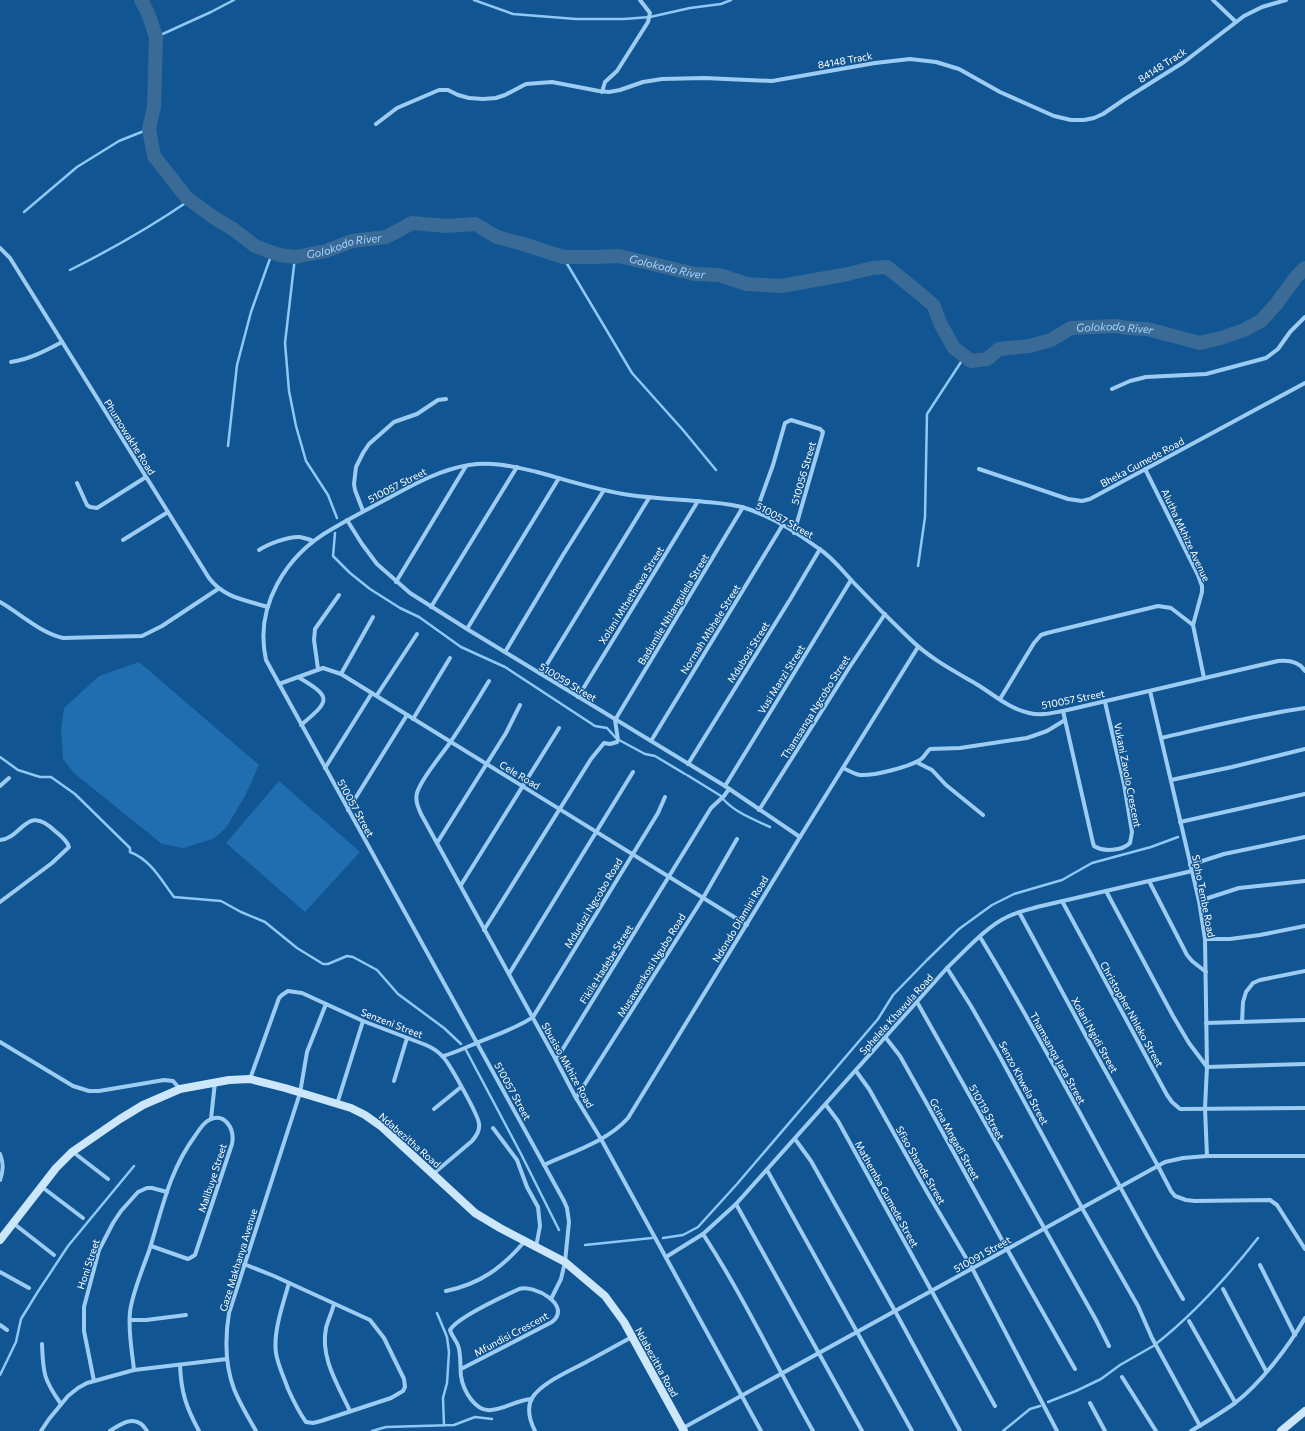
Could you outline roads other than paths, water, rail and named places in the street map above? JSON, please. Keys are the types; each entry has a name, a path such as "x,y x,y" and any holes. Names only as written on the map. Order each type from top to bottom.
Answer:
{"street":[{"path":"602,92 605,82 616,71 648,22 650,13 640,0"},
{"path":"1213,0 1236,22"},
{"name":"84148 Track","path":"376,124 397,108 439,90 448,90 469,98 483,99 505,95 526,84 552,82 602,92 620,90 643,82 662,79 704,78 772,81 875,63 910,59 936,62 959,69 1000,92 1054,116 1071,120 1084,120 1103,114 1124,99 1173,69 1236,22 1262,7 1286,0"},
{"name":"Phumowakhe Road","path":"0,248 10,258 209,578 218,589 228,595 268,607"},
{"path":"1112,390 1130,381 1146,377 1206,374 1266,358 1278,349 1290,332 1305,316"},
{"path":"11,362 21,361 35,356 62,342"},
{"name":"Bheka Gumede Road","path":"979,469 1076,501 1090,499 1305,383"},
{"path":"363,511 354,484 356,467 369,444 394,422 417,414 438,400 446,399"},
{"name":"510056 Street","path":"756,512 773,465 785,423 791,420 820,428 822,436 794,533"},
{"name":"510057 Street","path":"551,1299 561,1279 565,1262 569,1214 564,1201 266,660 262,640 268,607 279,580 287,567 296,556 313,541 363,511 417,482 435,475 466,466 486,463 517,467 604,490 648,498 721,503 743,507 756,512 820,549 832,559 884,614 918,647 1013,708 1029,713 1045,714 1063,711 1278,661 1287,660 1300,665 1305,671"},
{"path":"396,582 466,466"},
{"path":"431,607 517,467"},
{"name":"Alutha Mkhize Avenue","path":"1146,469 1202,586 1201,600 1193,625 1204,678"},
{"path":"77,483 87,505 90,508 97,508 146,477"},
{"path":"467,629 559,478"},
{"path":"505,652 604,490"},
{"path":"541,674 648,498"},
{"name":"Xolani Mthethewa Street","path":"578,697 698,501"},
{"name":"Badumile Nhlangulela Street","path":"615,720 743,507"},
{"path":"123,540 168,512"},
{"name":"510059 Street","path":"348,520 370,555 378,564 396,582 431,607 725,786 800,837"},
{"name":"Normah Mbhele Street","path":"651,741 782,526"},
{"path":"259,550 290,538 300,537 313,541"},
{"name":"Mdubosi Street","path":"688,764 820,549"},
{"name":"Vusi Manzi Street","path":"725,786 851,580"},
{"path":"0,602 41,629 63,638 135,637 148,633 218,589"},
{"path":"279,684 318,669 314,640 315,629 339,596"},
{"path":"1000,699 1034,643 1041,635 1047,632 1158,606 1171,608 1193,625"},
{"name":"Thamsanqa Ngcobo Street","path":"760,810 884,614"},
{"path":"341,674 373,617"},
{"path":"376,695 417,634"},
{"name":"Ndondo Dlamini Road","path":"544,1165 601,1139 619,1128 628,1118 918,647"},
{"path":"413,719 450,658"},
{"name":"Cele Road","path":"318,669 327,668 341,674 747,925"},
{"path":"298,677 316,687 324,698 323,705 301,725"},
{"path":"450,742 489,681"},
{"name":"Sipho Tembe Road","path":"1150,691 1192,871 1205,939 1207,1067 1205,1108 1207,1156"},
{"path":"325,768 372,693"},
{"name":"Vukani Zavolo Crescent","path":"1063,711 1094,846 1101,849 1117,849 1127,846 1130,843 1132,832 1124,784 1105,702"},
{"path":"437,843 487,764 512,722 520,705"},
{"path":"1161,738 1241,719 1280,711 1305,708"},
{"path":"348,810 407,716"},
{"path":"484,930 604,742 610,744 617,742 615,720"},
{"path":"843,768 858,775 893,770 916,762 924,757 930,749 960,748 1027,738 1047,731 1065,720"},
{"path":"461,885 560,728"},
{"name":"Sbusiso Mkhize Road","path":"450,742 417,792 416,798 421,814 576,1098 601,1139 761,1431"},
{"path":"1171,780 1305,749"},
{"path":"916,762 932,770 946,785 983,814"},
{"path":"509,974 633,772"},
{"path":"0,786 9,778"},
{"path":"669,877 711,808 729,790"},
{"path":"1180,822 1305,794"},
{"name":"Mduduzi Ngcobo Road","path":"533,1017 658,813 665,797"},
{"path":"0,840 7,838 30,821 39,820 50,826 67,842 69,847 0,902"},
{"path":"1190,865 1224,854 1305,837"},
{"name":"Musawenkosi Ngubo Road","path":"576,1098 703,898 737,839"},
{"name":"Sphelele Khawula Road","path":"666,1257 703,1234 736,1204 947,968 998,922 1019,912 1192,871"},
{"name":"Fikile Hadebe Street","path":"556,1060 669,877"},
{"path":"1148,881 1187,955 1206,972"},
{"path":"1198,901 1239,888 1305,881"},
{"path":"1106,891 1173,1016 1189,1043 1207,1067 1305,1064"},
{"name":"Christopher Nhleko Street","path":"1062,901 1172,1102 1180,1109 1305,1108"},
{"name":"Xolani Ngidi Street","path":"1019,912 1175,1196 1195,1202 1266,1200 1273,1202 1289,1223 1305,1249"},
{"path":"1205,939 1230,939 1305,926"},
{"name":"Thamsanqa Jaca Street","path":"980,937 1183,1299"},
{"name":"Senzo Khwela Street","path":"947,968 972,1006 996,1048 1082,1208 1138,1306 1152,1338 1159,1348 1200,1426"},
{"path":"1242,1022 1243,1002 1246,992 1253,983 1260,980 1305,971"},
{"name":"Senzeni Street","path":"250,1079 279,998 288,991 302,993 363,1021 426,1045 443,1056 478,1118 480,1125 479,1130 472,1141 433,1174"},
{"name":"510119 Street","path":"917,1002 1096,1320 1108,1346"},
{"name":"Gaze Makhanya Avenue","path":"256,1431 234,1388 227,1359 226,1328 244,1264 300,1093 307,1052 326,1004"},
{"path":"443,1056 457,1052 519,1025 533,1017"},
{"path":"1206,1023 1305,1020"},
{"path":"337,1104 363,1021"},
{"path":"394,1081 407,1038"},
{"name":"Gcina Mngadi Street","path":"886,1038 900,1056 924,1097 1007,1250 1075,1369"},
{"path":"0,1042 73,1086 81,1089 99,1091 164,1080 173,1081 180,1089"},
{"name":"Sfiso Shande Street","path":"856,1071 869,1089 972,1268 1058,1431"},
{"name":"Ndabezitha Road","path":"0,1240 56,1168 72,1152 120,1118 142,1105 180,1089 215,1082 250,1079 337,1104 365,1115 382,1127 475,1213 565,1262 605,1296 624,1322 684,1429"},
{"path":"134,1370 130,1320 131,1305 178,1162 202,1126 211,1119 215,1082"},
{"path":"434,1109 461,1087"},
{"name":"Mathemba Gumede Street","path":"826,1105 838,1121 996,1406"},
{"name":"Malibuye Street","path":"151,1246 188,1259 195,1255 234,1137 233,1131 224,1121 220,1118 211,1119"},
{"path":"493,1128 517,1160 527,1188 538,1207 540,1226 536,1246"},
{"path":"795,1138 811,1161 960,1431"},
{"path":"72,1152 108,1179"},
{"path":"0,1154 3,1164 3,1171 0,1180"},
{"name":"510091 Street","path":"684,1429 741,1396 1158,1166 1172,1160 1207,1156 1305,1156"},
{"path":"767,1170 912,1431"},
{"path":"42,1186 83,1218"},
{"name":"Honi Street","path":"94,1381 84,1331 84,1307 99,1250 121,1211 138,1192 147,1188 167,1192"},
{"path":"736,1204 862,1431"},
{"path":"13,1223 54,1255"},
{"path":"703,1234 782,1374 812,1431"},
{"path":"446,1292 466,1286 488,1275 514,1253 525,1241"},
{"path":"244,1264 288,1283 362,1316 374,1325 389,1347 406,1384 403,1391 392,1398 321,1421 306,1422 298,1409 284,1378 276,1353 277,1332 288,1283"},
{"path":"1260,1265 1295,1335"},
{"path":"0,1272 29,1288"},
{"name":"Mfundisi Crescent","path":"461,1369 556,1319 558,1313 557,1305 551,1299 531,1289 523,1287 478,1309 452,1326 450,1330 460,1350 461,1369 462,1382 473,1402 483,1410 492,1410 518,1400 532,1399"},
{"path":"1223,1289 1266,1371"},
{"path":"334,1304 325,1337 327,1359 350,1411"},
{"path":"130,1320 146,1320 186,1315"},
{"path":"1191,1431 1235,1402 1250,1388 1295,1335 1305,1318"},
{"path":"1189,1321 1235,1402"},
{"path":"0,1325 7,1330"},
{"path":"535,1431 529,1411 532,1399 540,1390 548,1384 632,1337"},
{"path":"42,1344 43,1366 46,1381 61,1404"},
{"path":"41,1431 61,1404 78,1388 94,1381 134,1370 227,1359"},
{"path":"180,1365 182,1394 190,1415 199,1431"},
{"path":"1122,1377 1156,1431"},
{"path":"1090,1403 1106,1431"},
{"path":"1281,1431 1305,1411"},
{"path":"110,1431 122,1424 134,1421 141,1423 147,1431"}],"waterway":[{"name":"Golokodo River","path":"141,0 148,13 156,37 154,107 149,129 154,156 186,197 255,246 279,255 295,257 326,251 352,241 386,237 412,223 446,226 475,224 497,237 563,257 619,256 695,274 719,275 747,284 781,286 873,268 887,267 934,306 940,323 954,348 971,361 987,359 999,349 1029,346 1051,340 1071,328 1115,326 1147,329 1200,343 1221,338 1244,330 1261,321 1305,268"},
{"path":"156,37 234,0"},
{"path":"474,0 513,14 576,19 624,19 650,17 690,8 721,4 731,0"},
{"path":"24,212 77,167 119,141 149,129"},
{"path":"70,270 132,237 190,200"},
{"path":"228,446 237,365 251,312 272,253"},
{"path":"295,257 285,343 289,391 296,426 306,461 328,495 337,518"},
{"path":"563,257 632,373 683,430 716,470"},
{"path":"918,566 925,517 927,414 965,356"},
{"path":"335,533 333,556 350,573 370,589 400,608 419,617 461,647 505,667 595,726 607,728 616,738"},
{"path":"619,740 645,754 655,756 685,774"},
{"path":"0,757 18,770 40,777 51,777 75,794 130,848 130,852 150,865 174,897 221,901 241,912 265,922 297,948 323,964 328,964 347,956 353,957 377,970 398,994 444,1028 461,1044"},
{"path":"687,775 721,796"},
{"path":"723,799 739,812 770,827"},
{"path":"663,1238 683,1235 698,1227 737,1184 878,1019 893,995 959,929 992,905 1014,894 1062,880 1092,863 1151,847 1178,837"},
{"path":"466,1050 559,1230"},
{"path":"0,1375 16,1342 21,1319 37,1293 68,1246 134,1166"},
{"path":"585,1245 652,1238"},
{"path":"1157,1343 1185,1319 1210,1294 1258,1238"},
{"path":"437,1313 447,1337 449,1352 447,1383 443,1398 444,1425"},
{"path":"1048,1402 1101,1379 1120,1365 1155,1345"},
{"path":"1003,1431 1030,1409 1040,1406"},
{"path":"372,1431 386,1427 454,1425 475,1417 492,1419"}]}
